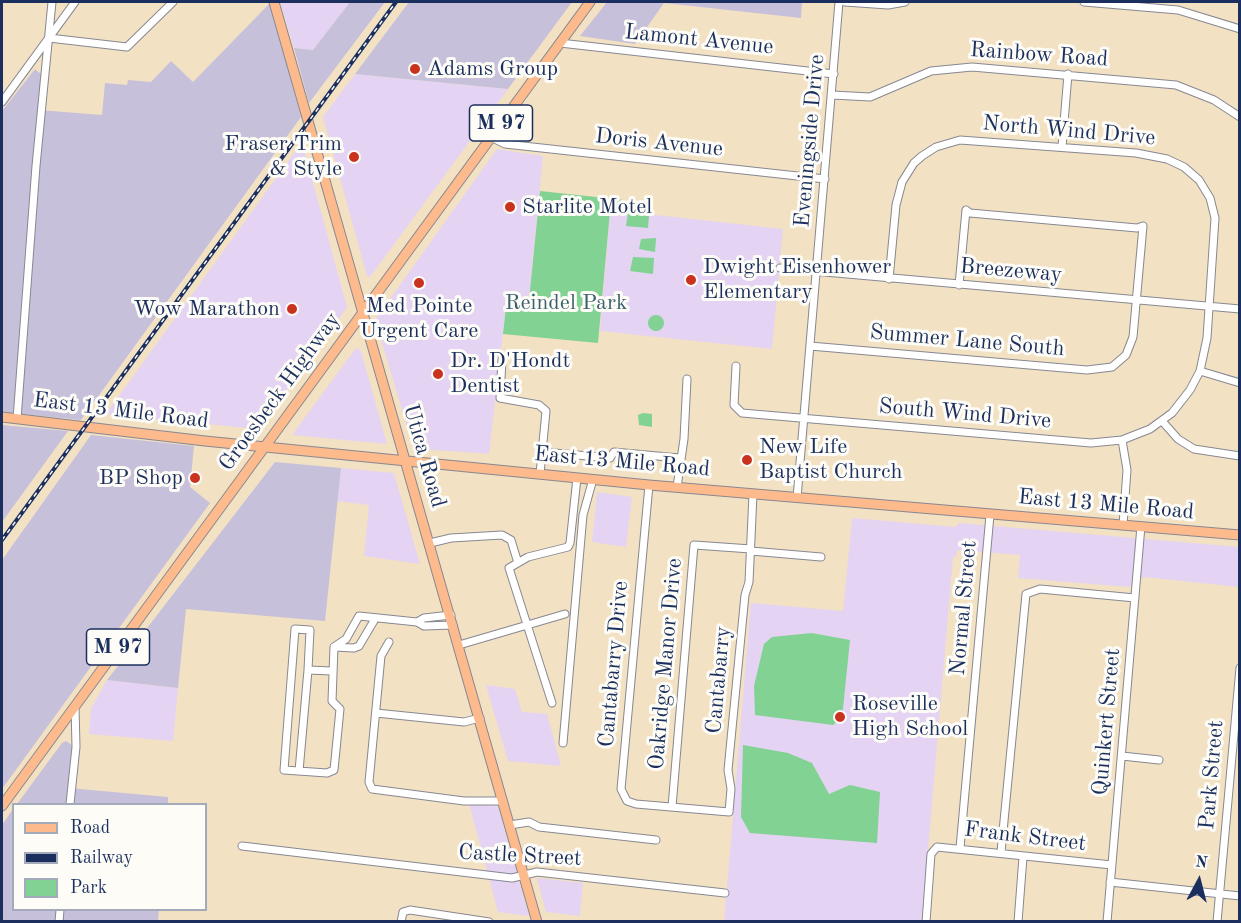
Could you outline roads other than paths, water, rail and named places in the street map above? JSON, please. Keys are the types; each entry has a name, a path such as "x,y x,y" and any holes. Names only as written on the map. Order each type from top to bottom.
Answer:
{"main road":[{"name":"Utica Road","path":"274,2 537,921"},
{"name":"Groesbeck Highway","path":"2,806 590,2"},
{"name":"East 13 Mile Road","path":"2,417 264,447 649,485 1239,535"}],"street":[{"path":"17,419 52,2"},
{"path":"2,102 75,2"},
{"path":"49,38 127,47 173,2"},
{"name":"Eveningside Drive","path":"797,498 839,2"},
{"path":"846,2 888,5 904,2"},
{"path":"1084,2 1178,10 1239,29"},
{"name":"Lamont Avenue","path":"560,43 834,74"},
{"name":"Rainbow Road","path":"832,95 870,97 915,76 947,68 972,67 1176,85 1214,100 1239,117"},
{"path":"1062,147 1068,74"},
{"name":"Doris Avenue","path":"491,137 505,144 825,179"},
{"name":"North Wind Drive","path":"889,279 897,198 902,182 914,163 936,147 960,140 1062,147 1167,159 1192,173 1210,198 1216,228 1209,307"},
{"path":"958,285 966,210 970,213 1137,228 1143,225 1136,300"},
{"name":"Breezeway","path":"780,268 1239,309"},
{"name":"Summer Lane South","path":"810,346 1087,370 1104,369 1119,362 1131,346 1136,300"},
{"path":"1209,307 1200,371 1239,383"},
{"path":"502,360 500,398 539,405 546,411 540,474"},
{"name":"South Wind Drive","path":"736,366 733,402 739,412 1091,443 1122,440 1141,434 1162,421 1185,399 1200,371"},
{"path":"676,487 679,458 684,439 687,379"},
{"path":"1162,421 1178,439 1194,449 1239,456"},
{"path":"1122,440 1127,470 1123,525"},
{"path":"543,452 610,459 614,452 679,458"},
{"path":"552,703 525,625 509,568 568,547 577,478"},
{"path":"563,743 583,515 593,479"},
{"name":"Cantabarry Drive","path":"649,485 621,789 623,796 632,803 672,807"},
{"name":"Cantabarry","path":"672,807 729,812 731,789 728,770 751,550 753,494"},
{"name":"Normal Street","path":"960,848 990,514"},
{"name":"Quinkert Street","path":"1107,921 1141,526"},
{"path":"430,543 451,538 502,535 511,540 518,563"},
{"name":"Oakridge Manor Drive","path":"672,807 694,545 751,550"},
{"path":"751,550 820,557"},
{"path":"1001,852 1026,594 1040,589 1135,598"},
{"path":"459,645 565,614"},
{"path":"334,647 346,639 359,615 375,619 417,622 424,626 452,620"},
{"path":"334,647 354,648 358,646 375,619"},
{"path":"299,771 310,630 296,629 284,770 327,773 334,770 340,709 332,701 334,647"},
{"path":"389,642 381,656 369,782 372,789 464,801 503,801"},
{"name":"Park Street","path":"1217,921 1239,668"},
{"path":"308,669 332,671"},
{"path":"70,803 76,747 75,706"},
{"path":"376,713 464,722 480,718"},
{"path":"1122,756 1159,759"},
{"path":"510,825 526,822 539,827 656,840"},
{"name":"Castle Street","path":"242,846 512,878 537,872 725,893"},
{"name":"Frank Street","path":"926,921 931,854 934,848 960,848 1001,852 1023,857 1112,865"},
{"path":"1017,921 1023,857"},
{"path":"1110,882 1239,896"},
{"path":"401,921 403,912 410,910 489,921"}],"railway":[{"path":"2,540 396,2"}],"place":[{"name":"Adams Group","path":"415,69"},
{"name":"Fraser Trim & Style","path":"354,157"},
{"name":"Starlite Motel","path":"510,207"},
{"name":"Dwight Eisenhower Elementary","path":"691,280"},
{"name":"Med Pointe Urgent Care","path":"419,283"},
{"name":"Wow Marathon","path":"292,309"},
{"name":"Dr. D'Hondt Dentist","path":"438,374"},
{"name":"New Life Baptist Church","path":"747,460"},
{"name":"BP Shop","path":"195,478"},
{"name":"Roseville High School","path":"840,717"}],"park label":[{"name":"Reindel Park","path":"566,303"}]}
